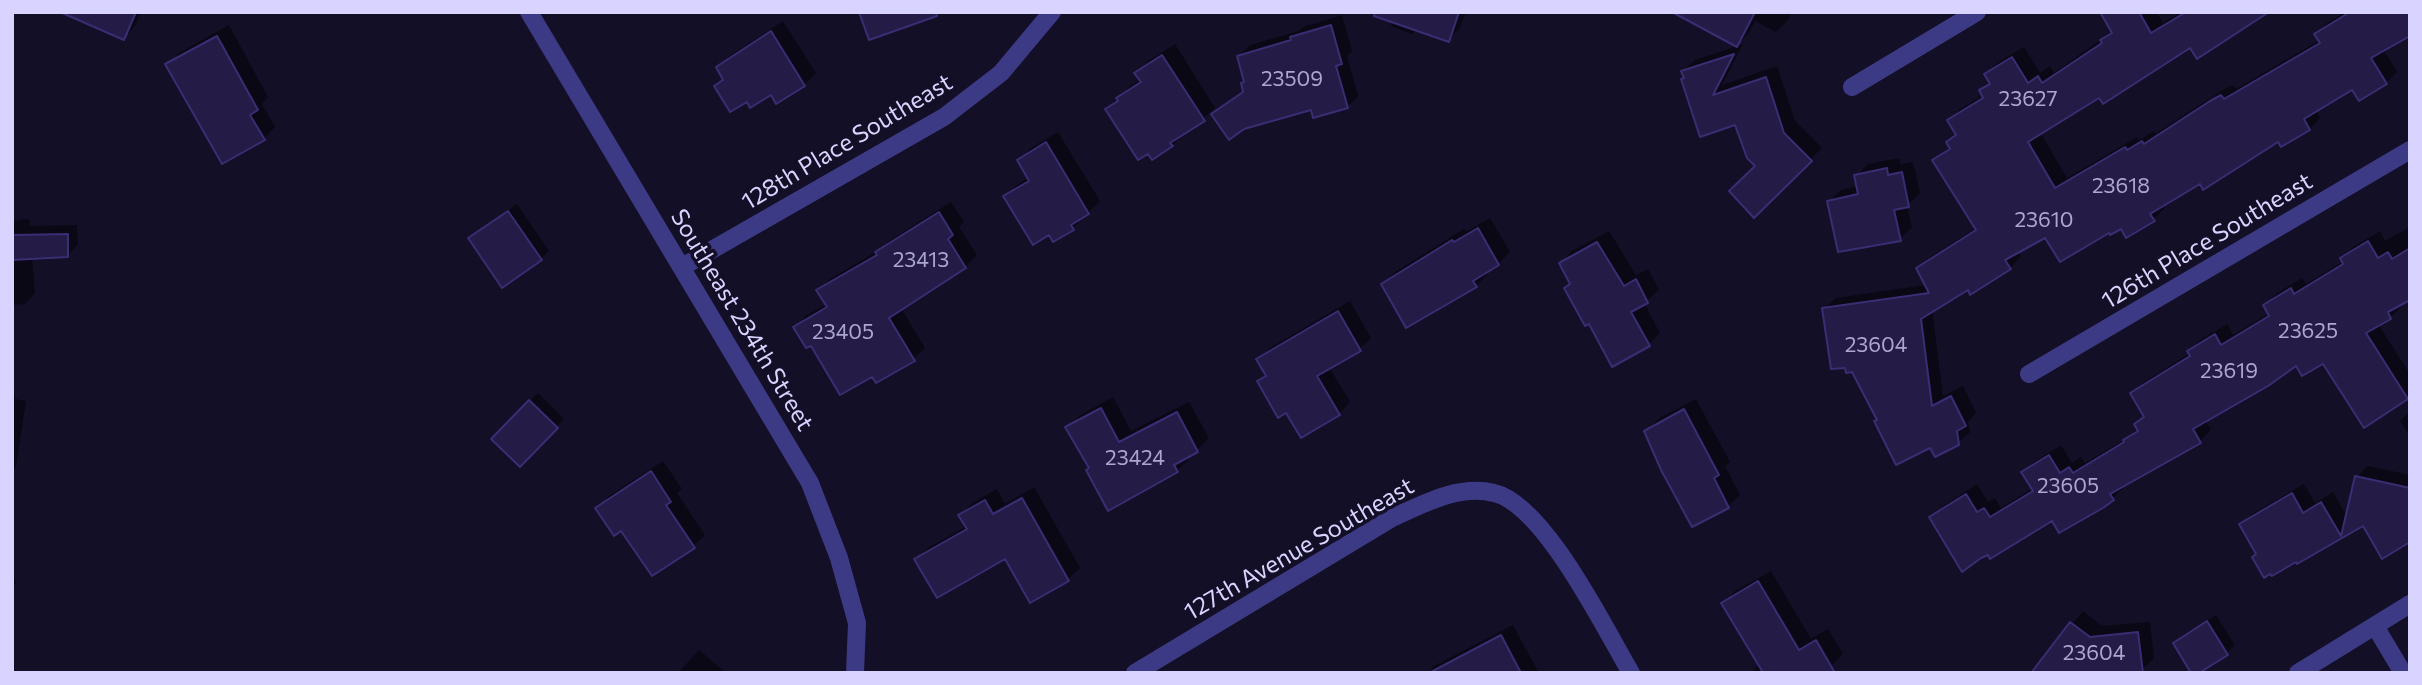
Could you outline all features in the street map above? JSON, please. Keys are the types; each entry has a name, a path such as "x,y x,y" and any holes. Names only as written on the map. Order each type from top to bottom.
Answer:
{"street":[{"name":"Southeast 234th Street","path":"529,12 810,483 839,558 857,623 855,673"},
{"name":"128th Place Southeast","path":"682,267 944,117 1001,73 1052,12"},
{"path":"1852,87 1977,12"},
{"name":"126th Place Southeast","path":"2029,374 2410,150"},
{"name":"127th Avenue Southeast","path":"1135,673 1392,518 1460,491 1495,493 1525,510 1555,545 1631,673"},
{"path":"2298,673 2410,604"},
{"path":"2375,625 2403,673"}],"building":[{"path":"60,12 136,12 124,40"},
{"path":"859,12 936,12 937,16 869,40"},
{"path":"1375,12 1459,12 1449,42 1374,16"},
{"path":"1672,12 1755,12 1737,47"},
{"path":"2100,12 2139,12 2151,33 2186,12 2269,12 2197,59 2190,48 2103,104 2099,98 2028,142 2055,188 2125,147 2127,150 2142,141 2144,144 2210,101 2221,95 2224,99 2320,43 2314,34 2350,12 2410,12 2410,36 2371,58 2387,84 2359,101 2352,90 2304,119 2310,130 2281,147 2278,142 2203,190 2200,184 2150,214 2155,221 2126,238 2121,229 2110,235 2109,233 2060,262 2045,238 2005,260 2011,269 1970,295 1968,290 1921,319 1932,406 1951,396 1966,426 1957,431 1959,445 1935,457 1930,448 1896,465 1852,372 1846,373 1845,368 1831,369 1822,308 1929,293 1916,268 1976,230 1932,160 1950,149 1946,142 1956,135 1947,120 1983,98 1979,90 1990,84 1984,74 2012,57 2028,83 2038,76 2042,83 2102,43 2100,40 2112,33"},
{"path":"1331,25 1342,64 1336,66 1348,108 1313,118 1311,110 1244,129 1229,140 1211,114 1243,92 1241,83 1244,82 1237,56"},
{"path":"771,31 805,86 776,104 771,95 750,108 747,102 730,112 714,86 723,80 716,67"},
{"path":"217,36 258,110 250,115 265,140 222,164 165,64"},
{"path":"1734,54 1713,95 1766,77 1784,133 1812,161 1754,218 1729,191 1755,166 1747,158 1735,125 1700,137 1681,79 1684,78 1681,71"},
{"path":"1162,55 1205,121 1170,143 1173,146 1152,160 1148,154 1138,160 1105,109 1118,101 1116,98 1141,82 1134,73"},
{"path":"1046,142 1089,214 1071,225 1074,230 1053,242 1049,235 1033,245 1003,196 1029,181 1017,160"},
{"path":"1887,168 1888,175 1902,172 1909,207 1894,210 1901,241 1838,252 1827,201 1858,194 1854,175"},
{"path":"508,211 542,260 502,288 468,238"},
{"path":"939,212 953,235 948,239 966,268 889,318 915,361 876,383 872,377 840,395 811,346 806,348 793,327 827,307 816,290 877,255 875,252"},
{"path":"1478,228 1499,265 1473,281 1477,287 1406,328 1381,284 1452,240 1454,242"},
{"path":"68,234 68,257 12,260 12,235"},
{"path":"2368,241 2378,258 2388,252 2392,259 2410,248 2410,300 2388,312 2391,319 2366,333 2408,399 2364,428 2323,364 2302,376 2296,366 2268,386 2193,429 2201,443 2110,494 2114,500 2103,508 2059,533 2052,521 1990,559 1988,555 1981,558 1962,572 1929,517 1966,494 1977,512 1984,508 1990,517 2033,491 2021,472 2049,455 2060,473 2069,467 2073,473 2124,442 2123,440 2138,431 2134,424 2144,417 2130,393 2190,356 2187,351 2215,334 2221,345 2269,316 2263,305 2291,288 2294,294 2343,264 2340,258"},
{"path":"1597,242 1624,286 1636,279 1648,303 1631,312 1650,346 1612,367 1589,324 1585,326 1564,288 1570,284 1559,263"},
{"path":"1338,311 1361,351 1317,376 1340,415 1301,438 1286,413 1278,418 1257,381 1266,376 1256,359"},
{"path":"529,400 558,428 520,467 491,439"},
{"path":"1101,408 1119,442 1177,412 1198,452 1174,465 1178,472 1108,511 1086,470 1089,468 1065,427"},
{"path":"1684,409 1719,475 1714,478 1729,508 1692,527 1661,470 1644,431"},
{"path":"651,471 671,502 666,505 695,548 652,576 621,531 614,536 595,508"},
{"path":"2355,476 2410,488 2410,542 2382,559 2363,526 2297,564 2296,562 2264,578 2252,557 2256,554 2239,524 2292,493 2303,513 2321,502 2341,536"},
{"path":"1022,498 1069,581 1030,603 1005,559 937,598 914,559 967,529 958,515 985,500 993,514"},
{"path":"1758,581 1799,650 1816,640 1835,673 1759,673 1762,671 1721,603"},
{"path":"2207,621 2228,655 2199,673 2191,673 2173,643"},
{"path":"2070,622 2090,637 2138,632 2143,673 2031,673"},
{"path":"1501,635 1521,673 1429,673"}]}
